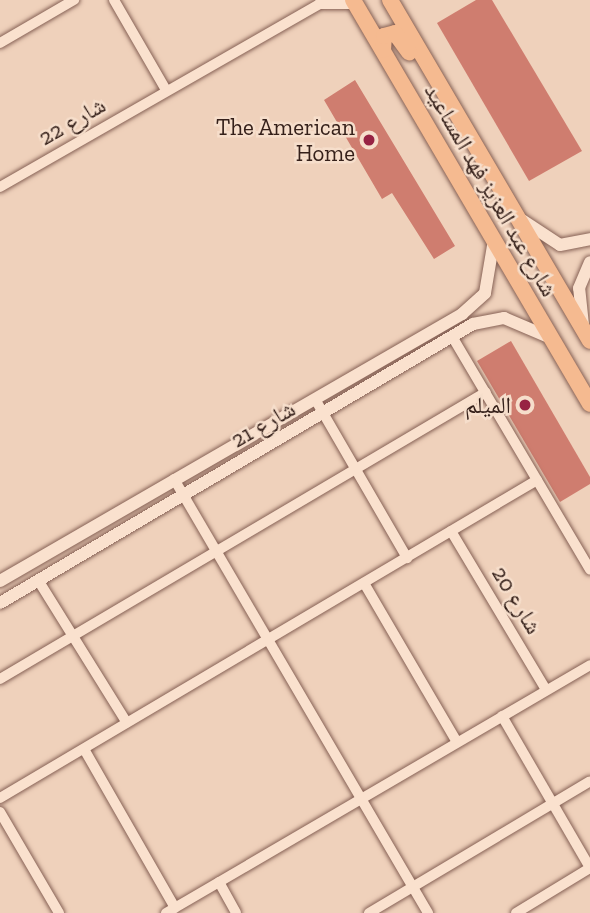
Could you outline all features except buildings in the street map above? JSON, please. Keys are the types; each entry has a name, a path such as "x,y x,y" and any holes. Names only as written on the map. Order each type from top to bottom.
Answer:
{"main road":[{"name":"شارع عبد العزيز فهد المساعيد","path":"390,0 520,218 587,337"},
{"name":"شارع عبد العزيز فهد المساعيد","path":"355,2 590,404"},
{"path":"383,50 384,36 401,38 457,134 478,150"}],"street":[{"path":"0,43 74,0"},
{"path":"114,0 166,90"},
{"name":"شارع 22","path":"0,187 320,2 355,2"},
{"path":"520,218 560,246 590,239"},
{"name":"شارع 21","path":"0,581 477,303 493,272 494,240"},
{"path":"587,337 579,288 590,262"},
{"name":"شارع 21","path":"0,603 183,494 493,317 521,321 552,339"},
{"path":"453,338 590,570"},
{"path":"0,679 355,472 485,392"},
{"path":"315,399 407,558"},
{"path":"174,479 428,913"},
{"path":"0,797 269,641 537,480"},
{"name":"شارع 20","path":"451,531 546,690"},
{"path":"38,580 75,635 127,723"},
{"path":"364,583 457,743"},
{"path":"84,748 170,911 590,665"},
{"path":"502,716 590,868 516,913"},
{"path":"369,913 590,781"},
{"path":"0,812 59,913"},
{"path":"219,882 236,913"}],"place":[{"name":"The American Home","path":"369,140"},
{"name":"الميلم","path":"525,405"}]}
